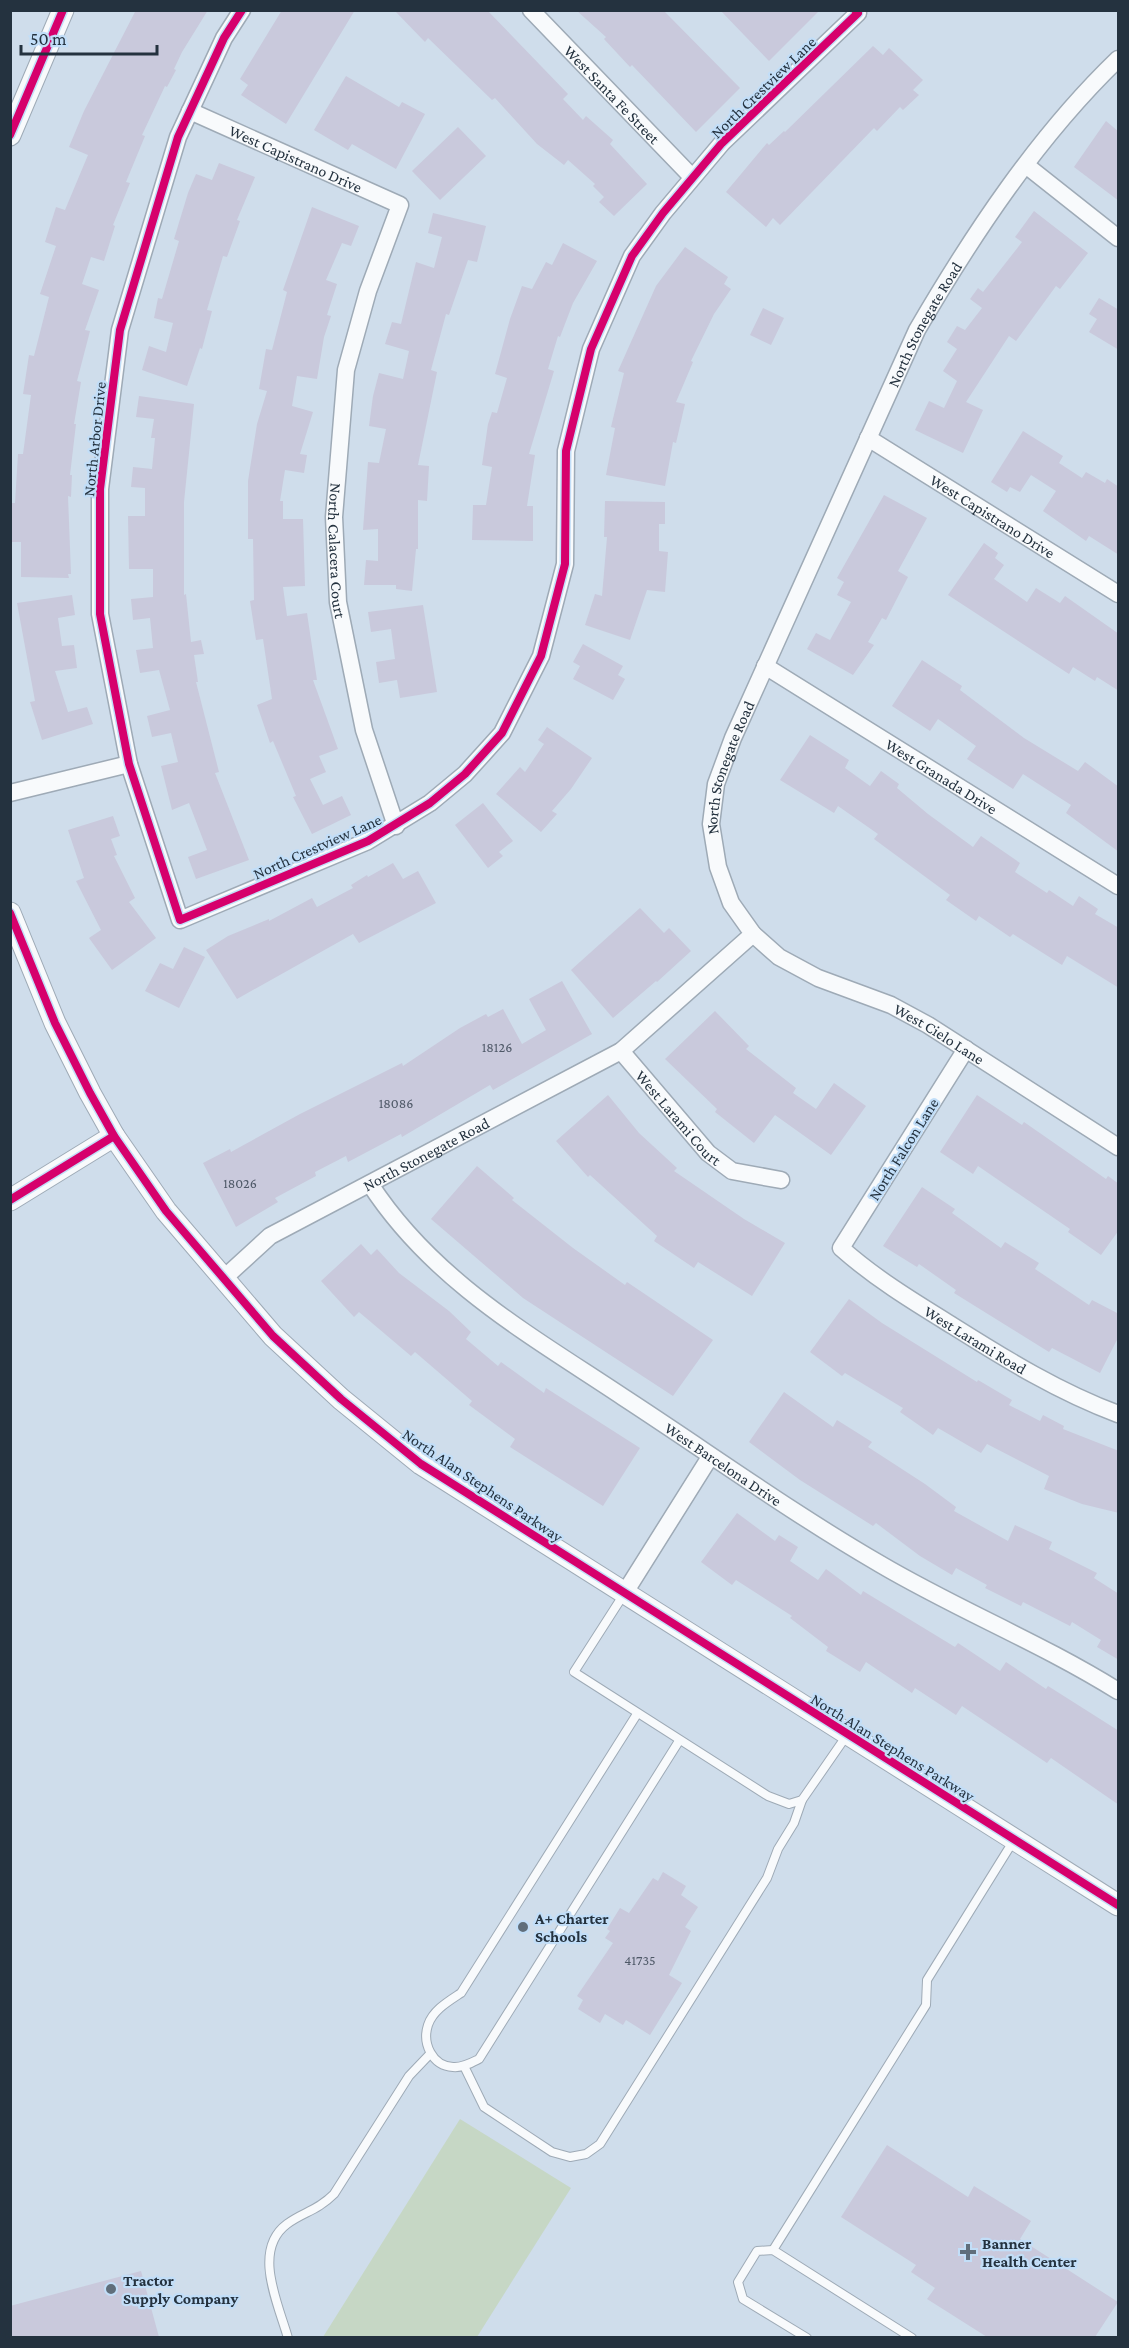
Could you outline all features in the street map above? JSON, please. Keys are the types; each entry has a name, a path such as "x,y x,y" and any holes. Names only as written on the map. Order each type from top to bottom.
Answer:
{"street":[{"path":"10,135 63,10"},
{"name":"North Arbor Drive","path":"180,920 129,764 100,614 100,489 120,330 178,137 224,38 242,10"},
{"name":"West Santa Fe Street","path":"531,10 692,177"},
{"name":"North Crestview Lane","path":"180,920 368,841 396,826 465,774 502,733 541,656 565,564 566,451 591,349 632,256 692,177 723,143 856,12"},
{"name":"North Stonegate Road","path":"223,1279 270,1236 621,1051 753,934 731,903 718,867 711,824 716,784 765,666 917,330 948,276 986,219 1084,91 1119,58"},
{"name":"West Capistrano Drive","path":"190,111 400,205"},
{"path":"1027,166 1119,238"},
{"name":"North Calacera Court","path":"396,826 364,730 338,602 334,517 346,370 368,291 400,205"},
{"name":"West Capistrano Drive","path":"868,438 1119,594"},
{"name":"West Granada Drive","path":"765,666 1119,885"},
{"path":"10,793 129,764"},
{"name":"North Alan Stephens Parkway","path":"10,913 54,1023 114,1136 166,1211 223,1279 273,1336 332,1392 421,1464 1119,1905"},
{"name":"West Cielo Lane","path":"753,934 779,957 818,978 891,1005 966,1049 1119,1147"},
{"name":"North Falcon Lane","path":"841,1248 966,1049"},
{"name":"West Larami Court","path":"621,1051 708,1153 732,1171 781,1180"},
{"path":"10,1200 114,1136"},
{"name":"West Barcelona Drive","path":"370,1184 392,1218 430,1258 471,1293 530,1337 710,1457 879,1563 956,1607 1022,1635 1119,1691"},
{"name":"West Larami Road","path":"841,1248 873,1276 1020,1368 1085,1401 1119,1414"},
{"path":"624,1594 710,1457"}],"lane":[{"path":"624,1594 574,1672 768,1796 789,1803 802,1800"},
{"path":"637,1714 461,1993 437,2010 428,2024 425,2041 430,2054 441,2064 452,2067 465,2066 479,2059 680,1741"},
{"path":"465,2066 484,2107 552,2152 570,2157 586,2154 600,2144 767,1878 778,1849 794,1824 802,1800 847,1734"},
{"path":"773,2250 926,2005 927,1980 1015,1839"},
{"path":"288,2337 271,2276 269,2247 277,2232 289,2222 321,2207 334,2194 409,2076 430,2054"},
{"path":"807,2337 743,2298 738,2282 757,2251 773,2250 912,2337"}],"green space":[{"path":"460,2119 571,2188 477,2337 323,2337"}],"building":[{"path":"136,10 208,10 182,52 174,69 176,70 167,87 165,86 142,135 145,136 126,182 130,183 113,225 115,226 104,261 91,257 82,284 99,290 85,330 90,331 77,381 81,382 74,424 76,424 70,475 72,475 71,497 68,496 71,574 68,574 69,578 21,577 21,542 10,542 10,503 15,503 18,454 23,454 31,395 23,394 29,355 34,356 49,297 40,294 56,246 45,242 56,207 65,210 88,155 69,147 84,111"},
{"path":"282,10 355,10 286,124 241,95 248,85 240,79"},
{"path":"394,10 487,10 568,94 563,99 583,120 586,116 613,140 610,144 647,184 614,216 599,202 604,197 593,186 595,184 568,160 564,165 537,144 495,98 492,100 428,38 425,42"},
{"path":"576,10 663,10 740,88 696,132 632,65 630,67 604,39 606,37"},
{"path":"720,10 820,10 769,61"},
{"path":"873,46 883,55 889,48 923,80 913,90 919,95 903,110 900,107 877,131 874,128 780,225 773,218 766,227 726,192 767,143 769,145 785,132"},
{"path":"346,76 399,107 402,102 425,114 396,169 352,144 348,150 314,130"},
{"path":"1106,121 1119,132 1119,201 1074,167"},
{"path":"458,127 486,156 440,200 412,171"},
{"path":"219,163 255,177 237,220 240,221 227,257 223,256 207,310 212,311 202,349 200,348 187,386 142,370 149,346 166,352 173,323 154,318 158,298 162,299 179,241 174,239 188,193 196,174 212,180"},
{"path":"312,207 359,226 351,246 342,243 326,280 337,284 327,315 331,316 324,337 317,379 297,376 292,406 313,412 300,454 307,455 304,473 285,470 280,501 283,501 283,519 303,519 305,586 283,587 287,616 307,613 317,680 313,680 338,749 319,756 326,772 310,779 323,805 342,796 351,815 312,834 293,797 296,796 273,741 270,743 257,705 272,699 263,639 256,640 250,601 254,600 253,539 248,539 248,481 257,424 267,391 259,389 266,349 272,350 287,292 283,290"},
{"path":"1034,211 1088,253 1060,289 1056,286 1016,341 1009,336 966,402 983,410 963,453 915,430 929,401 944,408 957,381 943,371 957,349 947,342 957,326 965,330 982,308 970,299 978,288 983,292 1022,242 1015,237"},
{"path":"433,213 486,226 477,262 468,260 449,315 446,314 431,370 437,372 418,465 429,466 427,501 418,500 418,549 416,549 412,591 396,589 396,585 364,585 366,560 378,561 378,529 363,530 368,462 379,463 386,429 369,426 373,396 379,373 403,379 409,351 385,344 392,322 401,324 416,262 434,268 442,237 428,233"},
{"path":"563,243 597,261 573,303 560,337 558,336 548,369 554,371 529,454 535,455 527,506 533,506 533,541 472,540 473,505 486,505 492,467 482,465 488,424 492,412 497,413 507,378 495,374 510,319 522,286 532,289 546,262 552,265"},
{"path":"685,247 728,277 724,284 731,289 714,314 691,361 693,362 676,402 685,404 676,443 673,442 665,486 606,475 615,428 611,427 624,373 618,371 656,286"},
{"path":"1099,298 1119,310 1119,350 1089,332 1097,319 1089,314"},
{"path":"763,308 784,318 771,345 750,335"},
{"path":"139,396 194,404 184,502 184,595 186,594 191,642 201,640 204,654 194,655 198,682 196,682 219,772 215,773 249,860 196,879 188,857 207,850 189,803 172,810 161,766 178,762 171,733 152,737 147,716 170,710 159,670 140,673 136,650 153,648 150,618 133,620 131,599 153,597 153,569 129,569 128,516 145,516 145,488 131,487 133,467 152,469 155,438 151,438 154,419 136,417"},
{"path":"1023,431 1063,456 1059,463 1082,478 1086,472 1105,483 1107,479 1119,487 1119,555 1089,536 1086,541 1043,511 1056,491 1031,475 1020,492 1010,487 1007,492 991,482"},
{"path":"884,495 927,518 898,571 908,577 886,620 882,618 868,642 874,645 853,675 807,649 816,633 830,640 851,602 837,595 844,582 837,578"},
{"path":"605,501 665,502 665,524 659,524 659,551 668,552 665,592 647,590 630,640 585,625 595,594 602,596 607,537 604,537"},
{"path":"984,543 998,553 995,558 1004,565 994,579 1027,602 1036,588 1060,603 1065,596 1119,634 1119,691 1097,677 1095,681 1073,667 1069,674 948,595"},
{"path":"72,595 75,615 58,618 62,646 74,645 77,668 55,671 68,712 87,707 93,724 42,740 30,702 35,701 17,603"},
{"path":"423,605 437,692 400,698 397,680 379,683 376,662 395,659 391,629 371,632 368,612"},
{"path":"583,644 623,666 618,675 625,679 613,700 573,679 580,666 573,662"},
{"path":"922,660 962,686 960,690 1024,738 1078,771 1085,762 1119,787 1119,852 1066,813 1071,805 1023,774 1013,789 967,759 976,746 938,719 930,731 892,706"},
{"path":"547,727 592,758 571,789 552,811 557,814 541,832 496,794 520,767 525,772 544,744 538,740"},
{"path":"810,735 849,760 845,768 870,786 881,771 899,784 897,788 928,814 973,847 981,836 1020,863 1015,872 1047,893 1049,890 1073,906 1079,896 1098,909 1095,914 1119,928 1119,988 1067,956 1062,965 1013,934 1010,937 979,916 976,921 946,900 950,895 874,839 878,834 838,806 834,813 780,780"},
{"path":"483,803 513,841 499,852 503,856 488,868 455,825"},
{"path":"113,816 120,836 111,839 117,855 114,856 135,898 129,902 156,938 112,970 89,938 101,930 76,881 84,878 68,830"},
{"path":"393,863 403,879 418,871 436,903 359,943 353,934 237,999 206,950 228,936 269,919 269,921 312,898 317,907 353,888 351,885 367,875 368,877"},
{"path":"640,908 664,933 669,928 691,951 613,1018 571,970"},
{"path":"184,947 205,957 179,1008 145,991 160,963 173,969"},
{"path":"562,981 592,1034 493,1090 490,1085 402,1137 401,1134 348,1162 346,1156 315,1172 316,1176 275,1198 278,1202 236,1227 203,1163 230,1149 231,1152 300,1114 402,1063 403,1066 460,1028 486,1014 488,1017 503,1009 522,1044 546,1030 529,999"},
{"path":"715,1011 749,1046 746,1049 796,1088 793,1093 816,1109 834,1083 866,1106 831,1155 775,1115 754,1143 715,1112 717,1109 665,1059"},
{"path":"608,1095 639,1133 677,1168 674,1171 744,1219 785,1243 752,1296 698,1262 694,1268 654,1241 657,1236 590,1175 588,1177 556,1141"},
{"path":"977,1095 1022,1125 1024,1122 1106,1179 1108,1176 1119,1184 1119,1230 1101,1255 1068,1232 1070,1229 978,1166 973,1174 940,1152"},
{"path":"477,1166 514,1198 512,1200 573,1248 625,1285 627,1282 713,1340 673,1396 523,1298 431,1219"},
{"path":"922,1187 955,1209 952,1213 1001,1248 1005,1242 1039,1263 1035,1269 1089,1305 1092,1300 1119,1314 1119,1336 1100,1373 1052,1348 1049,1352 954,1293 956,1290 919,1264 917,1267 883,1246"},
{"path":"361,1244 371,1255 377,1249 399,1273 449,1311 471,1332 466,1339 498,1366 501,1362 544,1393 546,1388 640,1448 603,1506 510,1447 515,1439 469,1405 472,1401 415,1352 411,1356 359,1312 354,1317 321,1281"},
{"path":"849,1299 882,1323 977,1382 978,1380 1012,1400 1009,1405 1040,1421 1043,1415 1064,1426 1063,1429 1119,1451 1119,1513 1082,1504 1044,1489 1049,1476 987,1444 981,1453 938,1428 933,1435 900,1412 903,1408 845,1373 842,1376 810,1352"},
{"path":"784,1392 833,1427 837,1420 872,1442 868,1447 956,1507 954,1511 1008,1541 1015,1525 1052,1542 1049,1549 1097,1573 1094,1578 1119,1594 1119,1660 1097,1647 1101,1640 1072,1622 1070,1626 1023,1602 1021,1606 985,1588 987,1585 956,1568 952,1575 920,1556 876,1523 873,1526 800,1480 749,1442"},
{"path":"737,1513 775,1541 779,1535 798,1547 790,1561 818,1580 826,1569 861,1595 863,1591 955,1647 958,1643 1000,1671 1006,1662 1046,1689 1048,1686 1119,1731 1119,1805 1051,1758 1047,1763 962,1706 956,1715 915,1688 912,1693 866,1662 860,1672 826,1651 828,1647 790,1618 792,1616 736,1580 732,1585 701,1562"},
{"path":"663,1872 686,1886 681,1895 698,1907 685,1927 691,1931 669,1975 682,1983 650,2035 626,2020 623,2025 605,2014 600,2023 578,2009 583,2000 577,1996 613,1943 605,1938 610,1931 607,1929 620,1908 629,1913 653,1878 658,1881"},
{"name":"Banner Health Center","path":"887,2145 968,2197 974,2186 1031,2221 1020,2239 1118,2302 1095,2337 987,2337 927,2299 935,2288 911,2272 916,2265 841,2217"},
{"name":"Tractor Supply Company","path":"141,2271 159,2337 12,2337 10,2306"}],"cycle path":[{"path":"10,135 63,10"},
{"path":"242,10 224,38 178,137 120,330 100,489 100,614 129,764 180,920 368,841 430,803 465,774 502,733 541,656 565,564 566,451 591,349 632,256 663,213 722,143 858,13 855,10"},
{"path":"10,913 55,1023 114,1136 166,1211 273,1336 341,1399 421,1464 1118,1905"},
{"path":"10,1200 114,1136"}],"place":[{"name":"A+ Charter Schools","path":"523,1927"},
{"name":"Banner Health Center","path":"968,2252"},
{"name":"Tractor Supply Company","path":"111,2289"}]}
